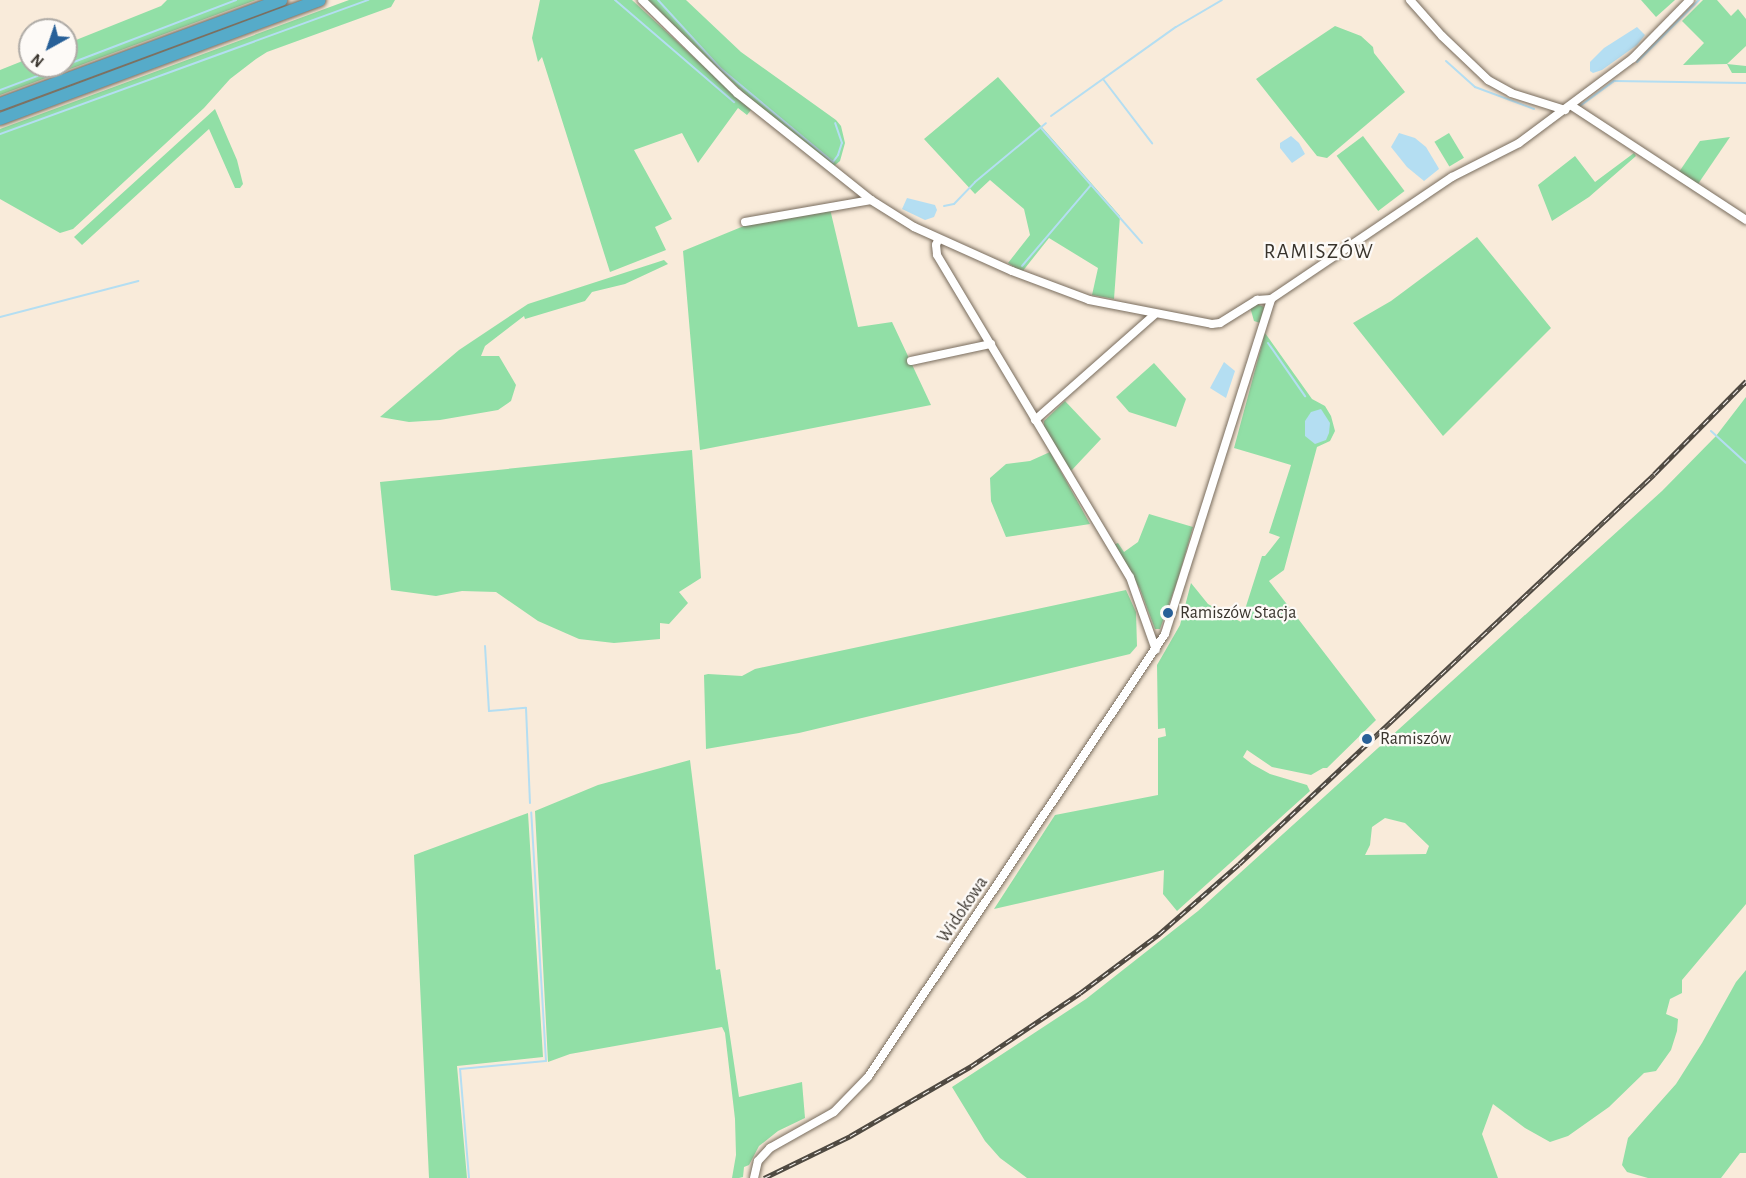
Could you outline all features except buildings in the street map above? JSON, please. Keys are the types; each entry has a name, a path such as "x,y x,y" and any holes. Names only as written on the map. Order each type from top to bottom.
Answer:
{"highway":[{"path":"0,104 280,0"},
{"path":"0,119 320,0"}],"street":[{"path":"642,0 737,93 871,200 938,240 1089,300 1154,315 1212,324 1220,323 1257,300 1271,298 1452,177 1519,143 1633,58 1690,0"},
{"path":"1410,0 1442,36 1488,80 1511,93 1568,108 1746,220"},
{"path":"745,222 871,200"},
{"path":"938,240 937,255 1130,577 1156,650"},
{"name":"Widokowa","path":"754,1178 762,1157 781,1141 834,1112 868,1077 1156,650 1175,608 1271,298"},
{"path":"1035,420 1154,315"},
{"path":"911,361 991,344"}],"green space":[{"path":"167,0 256,0 78,66 78,39 161,6"},
{"path":"349,0 395,0 391,7 267,52 256,59 230,79 204,108 73,229 60,233 0,199 0,129"},
{"path":"540,0 632,0 751,110 747,115 738,108 698,163 682,133 634,150 672,219 655,227 666,250 610,272 542,57 538,62 532,38"},
{"path":"647,0 686,0 741,52 836,120 841,126 845,143 840,161 834,166 752,101"},
{"path":"1641,0 1675,0 1656,17"},
{"path":"1703,0 1717,0 1731,16 1738,9 1746,19 1746,46 1727,64 1683,65 1704,43 1682,21"},
{"path":"1335,26 1361,36 1373,47 1374,53 1405,92 1327,158 1317,156 1256,79"},
{"path":"18,63 18,78 46,78 0,95 0,70"},
{"path":"1727,64 1746,66 1746,73 1732,73"},
{"path":"998,77 1120,216 1114,299 1092,295 1098,268 1049,238 1022,272 1008,263 1030,235 1024,209 990,180 975,194 924,139"},
{"path":"215,109 237,160 243,184 240,188 235,188 209,129 82,245 74,237"},
{"path":"1449,133 1464,158 1449,167 1434,142"},
{"path":"1363,136 1405,191 1378,211 1337,156"},
{"path":"1730,137 1698,184 1679,172 1700,141"},
{"path":"1634,153 1636,156 1589,197 1552,221 1538,185 1575,156 1595,182"},
{"path":"830,209 858,327 892,322 931,405 700,450 683,251 756,221"},
{"path":"1477,237 1551,328 1443,436 1353,323 1391,301"},
{"path":"664,260 668,264 625,284 592,292 585,301 525,319 524,316 485,346 481,356 499,356 516,385 511,401 498,410 440,420 409,422 380,417 459,350 528,304"},
{"path":"1257,304 1264,307 1260,323 1254,321 1250,307"},
{"path":"1265,333 1312,399 1325,406 1331,416 1335,431 1330,441 1317,447 1284,570 1269,581 1376,720 1327,768 1311,775 1272,767 1247,750 1243,757 1252,764 1270,774 1307,785 1310,791 1177,911 1163,894 1164,870 994,909 1055,815 1158,795 1158,738 1166,736 1165,728 1158,729 1157,665 1180,625 1191,583 1208,604 1241,622 1262,556 1265,556 1280,537 1269,533 1291,465 1234,448"},
{"path":"1154,363 1186,399 1176,427 1129,412 1116,397"},
{"path":"1746,397 1746,904 1682,980 1682,993 1670,999 1666,1014 1678,1019 1677,1031 1671,1050 1656,1071 1644,1073 1609,1107 1568,1136 1550,1142 1525,1128 1493,1104 1482,1134 1498,1178 1027,1178 1000,1158 985,1141 952,1087 1086,999 1198,911 1662,491 1716,436","holes":["1385,818 1405,823 1429,846 1426,854 1365,855 1370,845 1372,827"]},
{"path":"1065,401 1101,439 1070,472 1044,427 1044,421"},
{"path":"692,450 701,578 679,592 688,603 669,624 660,623 660,639 614,643 579,639 538,621 496,592 462,591 436,596 391,590 380,482"},
{"path":"1050,452 1090,524 1006,537 991,501 990,478 1006,464 1030,461"},
{"path":"1149,514 1193,527 1160,629 1155,629 1140,589 1113,545 1118,543 1124,552 1138,542"},
{"path":"1126,590 1136,612 1137,646 1130,654 799,733 706,749 704,675 742,676 755,669"},
{"path":"690,760 716,970 720,969 739,1097 802,1082 805,1118 778,1131 759,1146 749,1165 744,1167 743,1177 739,1178 732,1178 736,1155 735,1119 725,1033 722,1027 570,1054 548,1062 535,811 598,785"},
{"path":"528,813 543,1057 457,1066 467,1178 429,1178 414,855"},
{"path":"1746,970 1746,1153 1740,1153 1721,1178 1648,1178 1627,1172 1622,1165 1628,1138 1676,1084 1736,982"}],"water":[{"path":"1637,27 1645,35 1637,45 1602,70 1593,73 1590,71 1590,62 1604,48"},
{"path":"1399,133 1415,138 1426,147 1438,167 1439,169 1424,181 1407,167 1391,147"},
{"path":"1291,136 1299,143 1305,154 1292,163 1280,148 1280,143"},
{"path":"907,198 935,205 937,210 934,217 925,220 902,209"},
{"path":"1224,362 1235,371 1226,398 1210,388"},
{"path":"1321,409 1330,423 1329,433 1326,440 1315,444 1305,436 1305,421 1311,412"}],"waterway":[{"path":"78,60 236,0"},
{"path":"0,134 368,0"},
{"path":"615,0 734,102"},
{"path":"658,0 720,68 833,162 842,143 835,123"},
{"path":"1051,116 1176,27 1222,0"},
{"path":"1637,62 1699,0"},
{"path":"1446,61 1475,87 1534,109"},
{"path":"0,90 32,78"},
{"path":"1103,79 1152,143"},
{"path":"1580,106 1614,81 1746,83"},
{"path":"944,206 954,204 975,182 1046,123"},
{"path":"1041,128 1142,243"},
{"path":"1022,266 1091,185"},
{"path":"0,317 138,281"},
{"path":"1268,343 1305,396"},
{"path":"1711,431 1746,463"},
{"path":"485,646 489,711 526,708 530,803"},
{"path":"469,1178 460,1069 546,1061 531,812"}],"railway":[{"path":"764,1178 850,1136 971,1066 1080,993 1159,934 1239,864 1654,474 1746,381"}],"place":[{"name":"Ramiszów Stacja","path":"1168,613"},
{"name":"Ramiszów","path":"1367,739"}],"district":[{"name":"RAMISZÓW","path":"1319,252"}]}
